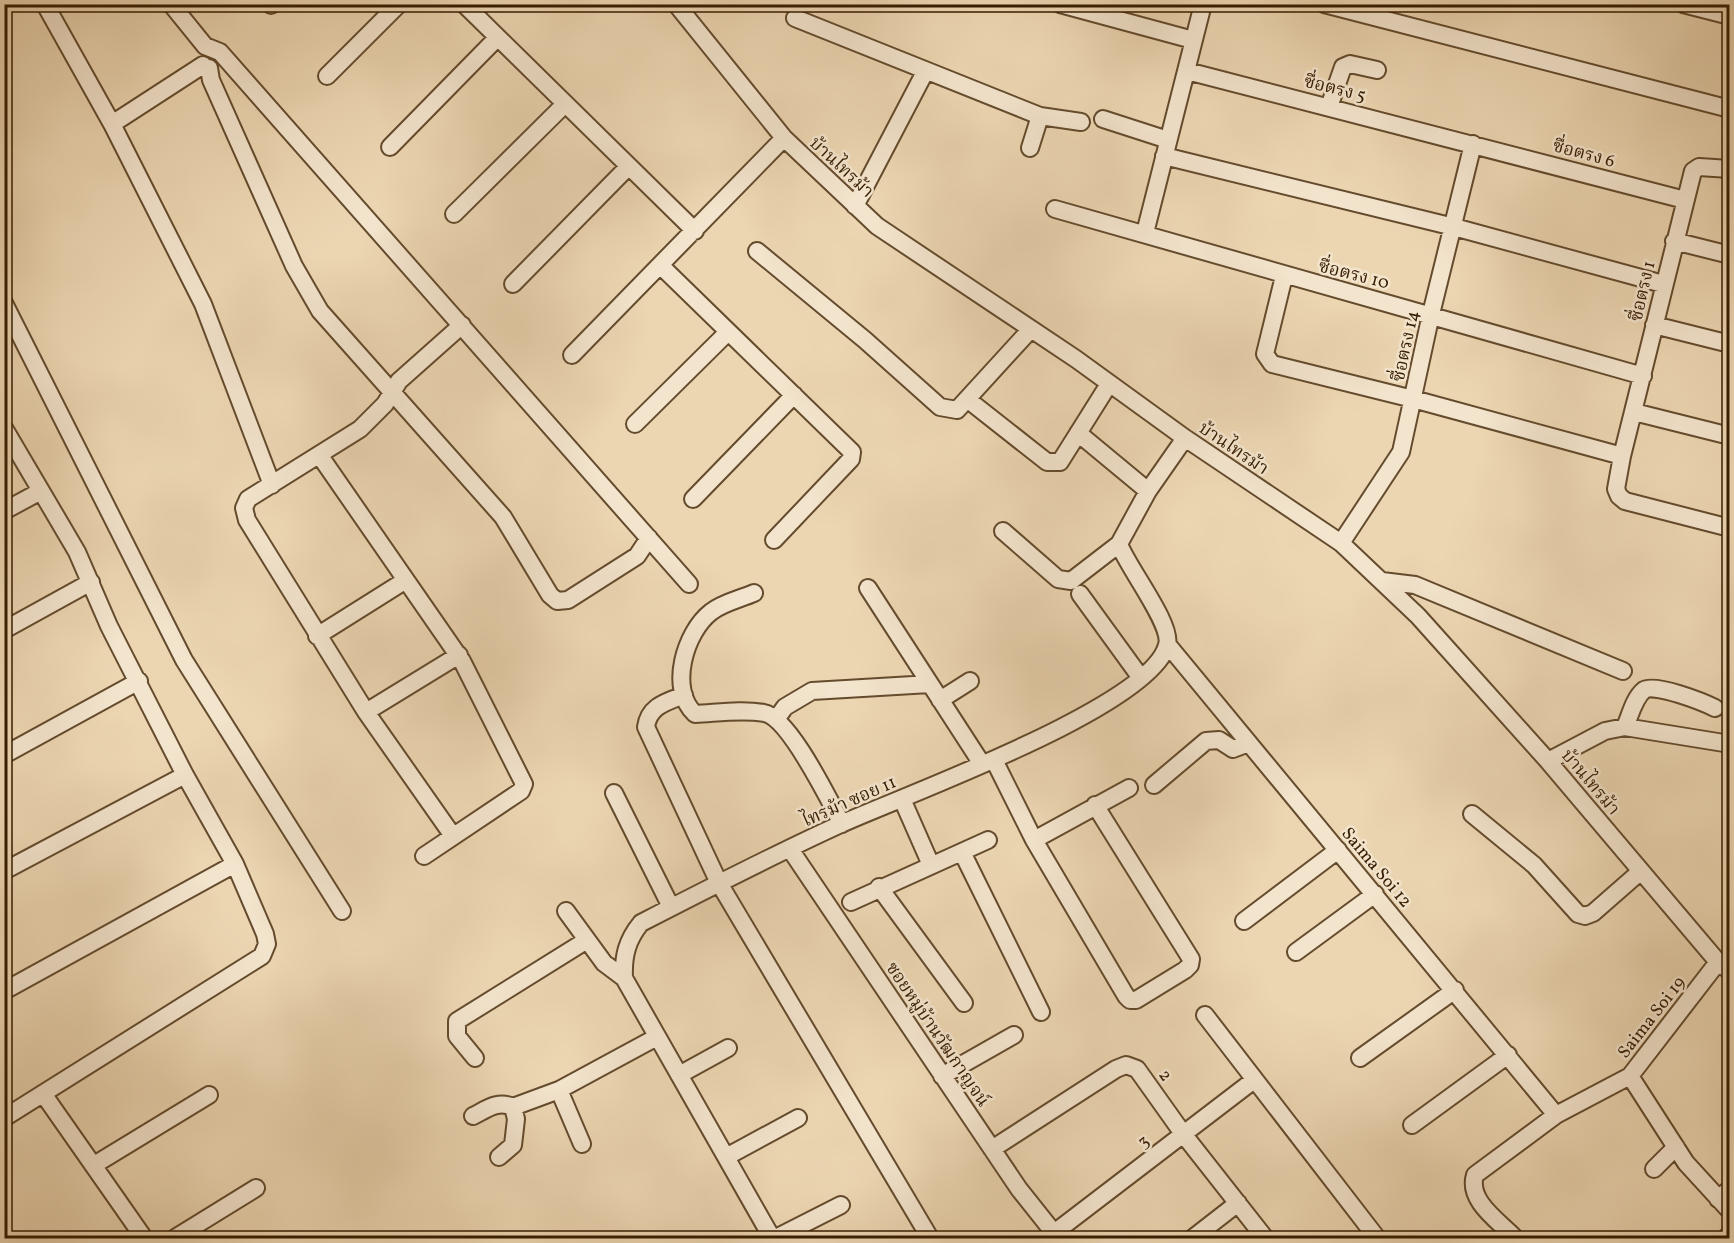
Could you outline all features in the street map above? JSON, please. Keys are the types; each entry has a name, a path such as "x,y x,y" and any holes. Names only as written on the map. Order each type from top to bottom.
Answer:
{"street":[{"path":"171,4 205,46 216,48 210,80 294,266 314,302 392,394 503,517 550,595 557,601 568,600 637,556 649,538"},
{"path":"327,76 399,4"},
{"path":"464,4 628,167 696,231"},
{"name":"บ้านไทรม้า","path":"676,4 784,138 877,226 1031,329 1185,438 1341,543 1418,616 1548,761 1724,966"},
{"path":"1060,4 1193,40"},
{"path":"1145,233 1203,4"},
{"path":"1324,4 1730,109"},
{"path":"1683,4 1730,16"},
{"path":"46,6 112,124 202,304 272,485"},
{"path":"795,18 925,72 1040,116 1081,122"},
{"path":"390,147 497,38"},
{"path":"112,124 212,63"},
{"path":"212,63 462,325 689,584"},
{"path":"1329,107 1343,67 1350,64 1377,70"},
{"name":"ซื่อตรง 5","path":"1187,71 1473,144"},
{"path":"855,206 925,72"},
{"path":"454,214 565,104"},
{"path":"1030,148 1040,116"},
{"path":"1103,119 1166,148 1663,284"},
{"path":"572,355 696,231 784,138"},
{"name":"ซื่อตรง 6","path":"1473,144 1684,200"},
{"name":"ซื่อตรง 14","path":"1341,543 1401,452 1431,314 1473,144"},
{"path":"513,284 628,167"},
{"name":"ซื่อตรง 1","path":"1730,169 1699,167 1693,171 1663,284 1643,376 1622,456 1617,489 1619,496 1625,501 1730,528"},
{"name":"ซื่อตรง 10","path":"1055,209 1145,233 1284,276 1431,314 1643,376"},
{"path":"1674,241 1730,255"},
{"path":"757,251 866,340 940,407 957,410 1031,329"},
{"path":"661,266 794,394 854,456 774,540"},
{"path":"1284,276 1265,354 1272,364 1413,399 1622,456"},
{"path":"4,303 184,660 342,911"},
{"path":"453,836 366,712 317,636 247,520 244,508 248,499 360,429 392,394 399,381 462,325"},
{"path":"1654,325 1730,344"},
{"path":"635,424 728,332"},
{"path":"967,399 1047,462 1060,462 1109,384"},
{"path":"693,499 794,394"},
{"path":"1634,412 1730,436"},
{"path":"4,428 77,552 109,626 185,775 235,864 265,934 267,944 262,956 4,1118"},
{"path":"1078,433 1148,491"},
{"path":"1003,531 1058,579 1071,581 1119,544 1148,491 1185,438"},
{"path":"320,456 459,655 524,784 521,791 424,856"},
{"path":"4,512 40,491"},
{"path":"1119,544 1124,558 1160,616 1167,634 1167,645"},
{"path":"317,636 406,580"},
{"path":"1382,581 1415,585 1623,671"},
{"path":"4,630 91,582"},
{"path":"868,588 940,700 988,762 1126,996 1130,1000 1136,1000 1185,970 1190,965 1191,959 1095,805"},
{"path":"754,593 712,611 700,622 685,651 684,694 688,707 695,714 765,713 777,718 805,756 842,824"},
{"path":"1080,594 1141,678"},
{"name":"ไทรม้า ซอย 11","path":"624,978 625,951 632,934 641,922 842,824 1080,720 1141,678 1161,656 1167,645"},
{"name":"Saima Soi 12","path":"1167,645 1508,1054 1556,1115"},
{"path":"366,712 459,655"},
{"path":"4,755 139,681"},
{"path":"940,700 970,681"},
{"path":"777,718 785,707 813,691 930,684"},
{"path":"1625,727 1639,696 1646,689 1657,687 1715,708"},
{"path":"684,694 660,704 648,716 646,727 719,883 930,1239"},
{"path":"1548,761 1605,731 1625,727 1730,744"},
{"path":"1154,785 1206,741 1219,740 1233,749 1249,744"},
{"path":"4,871 185,775"},
{"path":"1034,840 1129,788"},
{"path":"614,793 671,907"},
{"path":"902,799 931,865"},
{"path":"1472,814 1520,853 1578,914 1585,916 1593,913 1641,872"},
{"path":"851,902 879,887 988,840"},
{"name":"ซอยหมู่บ้านวัฒกาญจน์","path":"790,849 1019,1189 1056,1236"},
{"path":"1244,921 1338,850"},
{"path":"962,852 1041,1012"},
{"path":"4,992 235,864"},
{"path":"879,887 964,1003"},
{"path":"1296,952 1375,894"},
{"path":"566,911 604,963 624,978 774,1239 841,1205"},
{"path":"475,1058 457,1036 457,1021 587,940"},
{"name":"Saima Soi 19","path":"1724,966 1630,1076 1676,1147 1726,1200"},
{"path":"1360,1058 1455,990"},
{"path":"1205,1015 1377,1239"},
{"path":"942,1076 1014,1035"},
{"path":"474,1116 495,1104 506,1104 513,1107 559,1089 657,1037"},
{"path":"679,1075 728,1048"},
{"path":"1412,1125 1508,1054"},
{"name":"2","path":"992,1149 1116,1069 1126,1065 1137,1069 1184,1135 1265,1239"},
{"path":"1515,1239 1474,1196 1472,1185 1474,1175 1556,1115 1630,1076"},
{"name":"3","path":"1056,1236 1254,1080"},
{"path":"559,1089 582,1144"},
{"path":"44,1095 144,1239"},
{"path":"94,1165 209,1095"},
{"path":"499,1157 513,1145 516,1119 513,1107"},
{"path":"726,1157 798,1118"},
{"path":"1654,1169 1676,1147"},
{"path":"175,1239 256,1188"},
{"path":"1193,1239 1238,1203"},
{"path":"1726,1239 1730,1234"}]}
